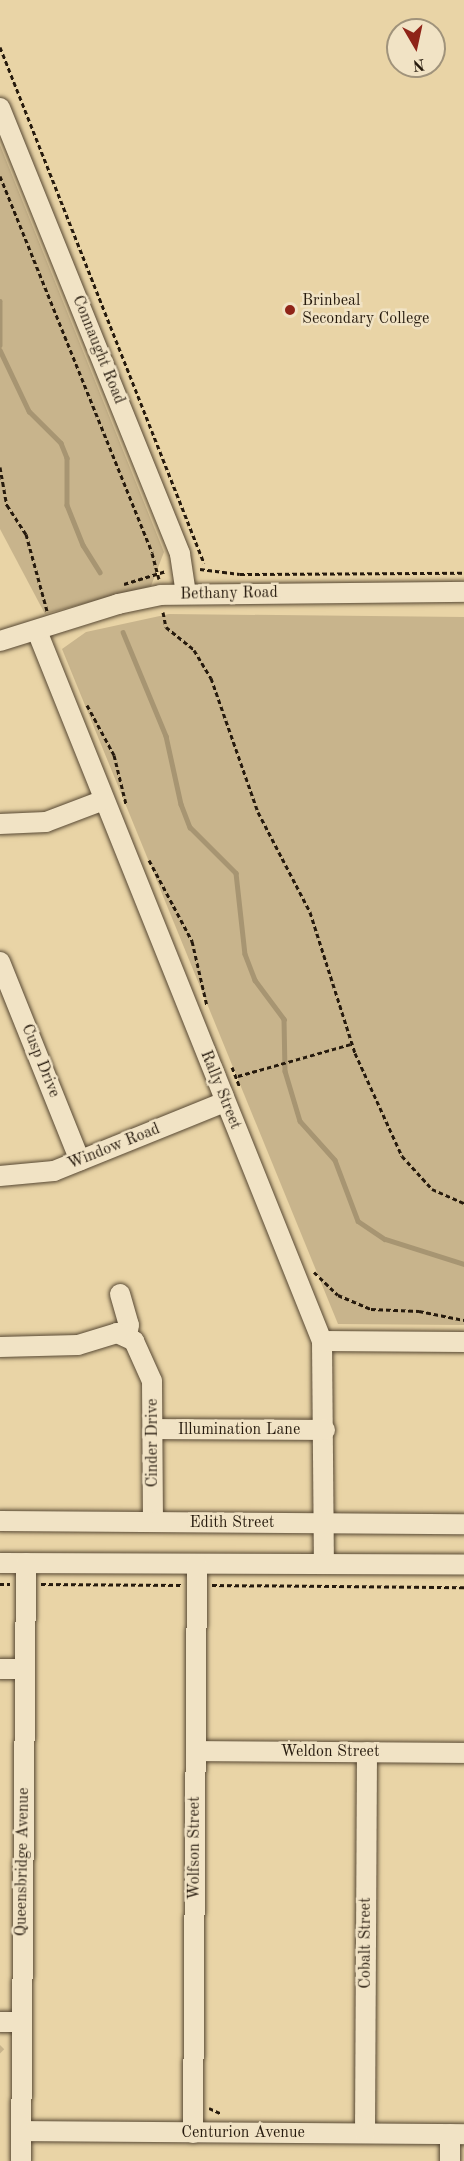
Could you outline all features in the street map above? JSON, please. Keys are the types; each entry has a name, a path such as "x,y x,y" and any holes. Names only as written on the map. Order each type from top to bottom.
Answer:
{"street":[{"name":"Connaught Road","path":"0,108 180,554 186,594"},
{"name":"Bethany Road","path":"0,641 118,604 161,595 464,592"},
{"name":"Rally Street","path":"45,628 104,800 233,1100 322,1341 325,1430 324,1564"},
{"path":"0,824 46,822 104,800"},
{"name":"Cusp Drive","path":"0,962 80,1161"},
{"name":"Window Road","path":"0,1176 36,1175 80,1161 233,1100"},
{"name":"Cinder Drive","path":"120,1294 129,1325 127,1335 135,1341 152,1381 153,1522"},
{"path":"0,1347 60,1347 108,1334 127,1335"},
{"path":"322,1341 464,1342"},
{"name":"Illumination Lane","path":"153,1429 325,1430"},
{"name":"Edith Street","path":"0,1521 464,1524"},
{"path":"0,1563 464,1565"},
{"name":"Queensbridge Avenue","path":"21,2161 26,1563"},
{"name":"Wolfson Street","path":"193,2133 196,1751 201,1588 197,1564"},
{"path":"0,1669 25,1669"},
{"name":"Weldon Street","path":"196,1751 464,1753"},
{"name":"Cobalt Street","path":"365,2133 368,1752"},
{"path":"0,2022 22,2022"},
{"name":"Centurion Avenue","path":"21,2131 457,2134"},
{"path":"450,2161 457,2134"}],"path":[{"path":"0,47 204,563"},
{"path":"0,176 152,553 166,627 194,650 211,678 258,812 310,912 351,1044 410,1168 432,1189 464,1203"},
{"path":"0,467 8,505 26,534 45,628"},
{"path":"85,702 114,755 127,806"},
{"path":"146,855 192,941 210,1016"},
{"path":"238,1076 351,1044"},
{"path":"228,1062 238,1076 233,1100"},
{"path":"310,1265 324,1285 362,1305 464,1320"},
{"path":"0,1584 201,1588 464,1587"},
{"path":"181,1596 201,1588"},
{"path":"193,2108 214,2108 220,2114 232,2114"}],"shaded area":[{"path":"0,145 164,552 151,586 45,614 0,529"},
{"path":"169,614 464,617 464,1325 338,1324 62,649 86,632"}],"waterway":[{"path":"0,301 0,345"},
{"path":"0,350 29,411 61,443 67,458 67,505 83,545 100,572"},
{"path":"123,632 166,736 181,804 190,827 236,873 245,954 255,980 284,1019 285,1071 300,1121 335,1160 358,1221 385,1239 464,1264"}],"place":[{"name":"Brinbeal Secondary College","path":"290,310"}]}
